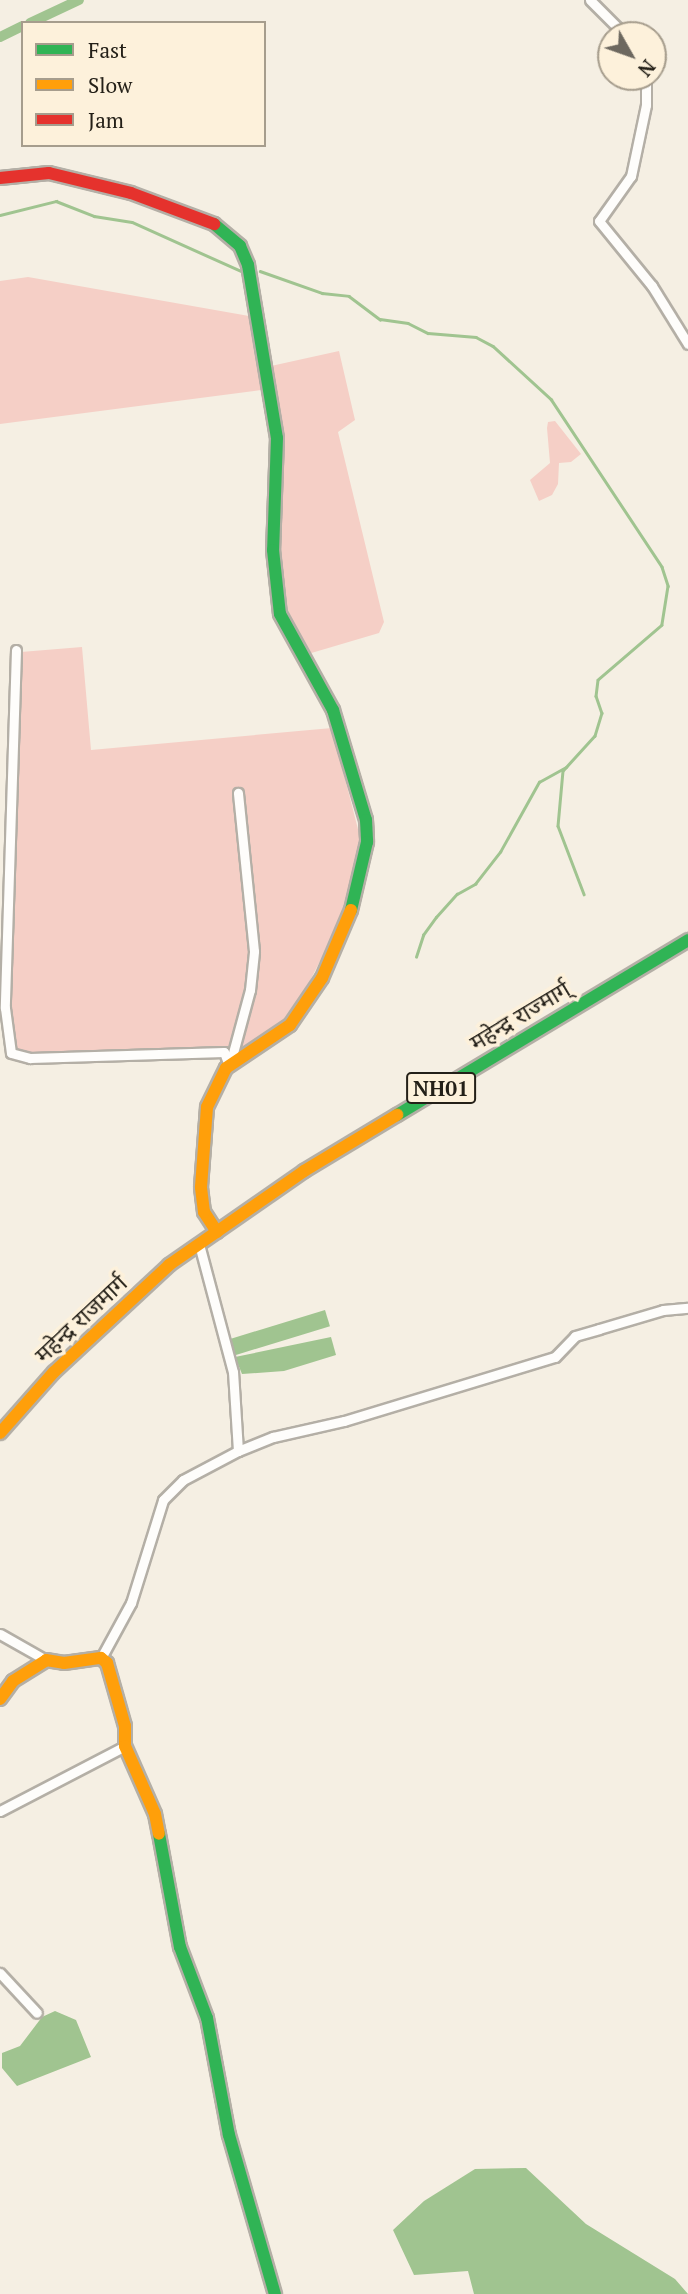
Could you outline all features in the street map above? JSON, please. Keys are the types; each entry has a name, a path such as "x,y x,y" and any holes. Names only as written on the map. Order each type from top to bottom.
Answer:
{"main road":[{"path":"0,178 49,173 199,215 230,234 248,265 277,438 273,550 280,614 333,710 361,797 367,842 350,914 309,1001 290,1025 229,1066 207,1107 201,1187 204,1212 216,1232"},
{"name":"महेन्द्र राज्मार्ग्","path":"199,1244 304,1171 688,940"},
{"name":"महेन्द्र राजमार्ग","path":"0,1433 54,1372 169,1265 199,1244"},
{"path":"0,1699 13,1681 46,1660 64,1663 101,1658 107,1663 125,1726 125,1746 155,1814 180,1948 207,2018 229,2136 275,2294"}],"street":[{"path":"590,0 611,21"},
{"path":"646,91 646,105 631,176 599,221 652,286 688,344"},
{"path":"16,650 5,1008 11,1053 30,1058 224,1052 229,1066"},
{"path":"229,1066 250,990 254,951 238,793"},
{"path":"199,1244 233,1372 238,1451"},
{"path":"101,1658 131,1603 163,1500 183,1480 238,1451 273,1437 344,1421 555,1357 575,1336 663,1310 688,1308"},
{"path":"0,1634 46,1660"},
{"path":"0,1811 125,1746"},
{"path":"0,1973 37,2013"}],"shaded area":[{"path":"28,277 249,316 261,390 0,424 0,281"},
{"path":"339,351 355,420 338,432 384,622 379,633 308,654 283,600 279,531 284,471 271,366"},
{"path":"555,421 581,454 571,462 559,463 558,484 552,495 539,501 530,480 550,463 547,428 548,422"},
{"path":"82,647 91,750 332,728 360,837 356,871 340,922 296,1008 281,1025 241,1050 33,1055 18,1052 14,1045 10,984 21,652"},
{"path":"325,1310 330,1326 234,1355 229,1339"},
{"path":"331,1337 336,1355 284,1371 242,1374 235,1357"},
{"path":"55,2011 76,2020 91,2057 17,2086 2,2068 2,2053 20,2046 42,2017"},
{"path":"526,2168 586,2224 675,2279 688,2294 474,2294 468,2271 414,2275 393,2230 424,2201 475,2169"}],"waterway":[{"path":"34,21 79,0"},
{"path":"0,37 21,27"},
{"path":"0,215 56,201 94,216 132,222 243,272"},
{"path":"260,271 322,293 349,296 380,319 408,323 428,333 476,337 493,346 551,399 662,567 668,586 662,625 598,680 596,696 602,713 595,736 563,771 558,826 584,894"},
{"path":"416,957 423,935 436,917 457,894 475,884 500,852 539,782 566,767"}],"traffic: fast":[{"path":"214,224 240,246 248,265 277,438 273,550 280,614 333,710 366,820 367,842 351,910"},
{"path":"397,1115 688,940"},
{"path":"159,1834 180,1947 207,2018 229,2135 275,2294"}],"traffic: slow":[{"path":"217,1232 204,1212 201,1187 207,1107 226,1068 290,1025 322,978 351,910"},
{"path":"0,1433 54,1372 169,1265 304,1171 397,1115"},
{"path":"0,1699 13,1681 46,1660 64,1663 101,1658 107,1663 125,1726 125,1746 155,1814 159,1834"}],"traffic: jam":[{"path":"0,178 49,173 131,193 214,224"}]}
